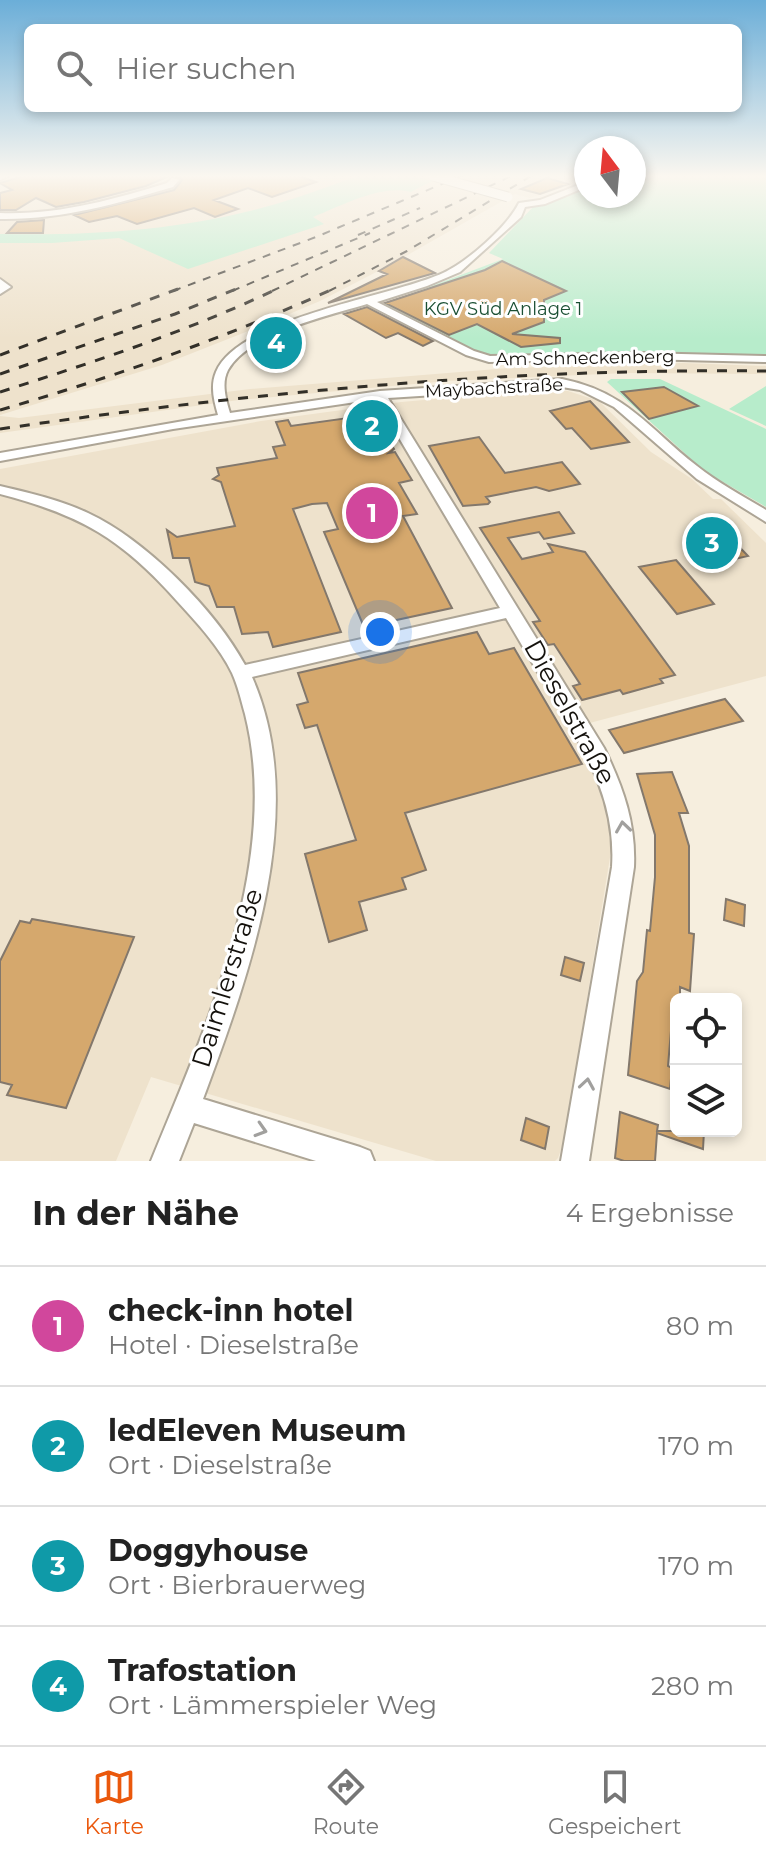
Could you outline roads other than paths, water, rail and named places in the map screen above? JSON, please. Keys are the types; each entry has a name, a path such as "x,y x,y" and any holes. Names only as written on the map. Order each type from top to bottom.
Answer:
{"street":[{"path":"225,417 220,380 228,363 243,349 281,329 370,302 454,271 501,230"},
{"name":"Am Schneckenberg","path":"370,302 470,353 489,359 652,356 766,359"},
{"name":"Maybachstraße","path":"0,457 225,417 380,395 573,384 601,392 618,403 695,472 766,517"},
{"name":"Dieselstraße","path":"380,395 513,611 614,789 624,830 623,867 575,1161"},
{"name":"Daimlerstraße","path":"0,490 73,511 136,547 207,625 241,673 252,702 262,753 264,805 256,885 231,984 165,1161"},
{"path":"241,673 513,611"},
{"path":"186,1107 360,1161"}],"railway":[{"path":"173,291 332,230"},
{"path":"358,235 369,230"},
{"path":"272,291 398,230"},
{"path":"332,289 441,230"},
{"path":"232,291 370,233"},
{"path":"0,355 178,289"},
{"path":"0,374 175,314 236,289"},
{"path":"0,392 175,332 277,289"},
{"path":"0,410 169,356 332,289"},
{"path":"0,429 191,404 382,385 573,374 766,371"}],"place":[{"name":"Trafostation","path":"276,343"},
{"name":"ledEleven Museum","path":"372,426"},
{"name":"check-inn hotel","path":"372,513"},
{"name":"Doggyhouse","path":"712,543"}],"park label":[{"name":"KGV Süd Anlage 1","path":"503,309"}]}
